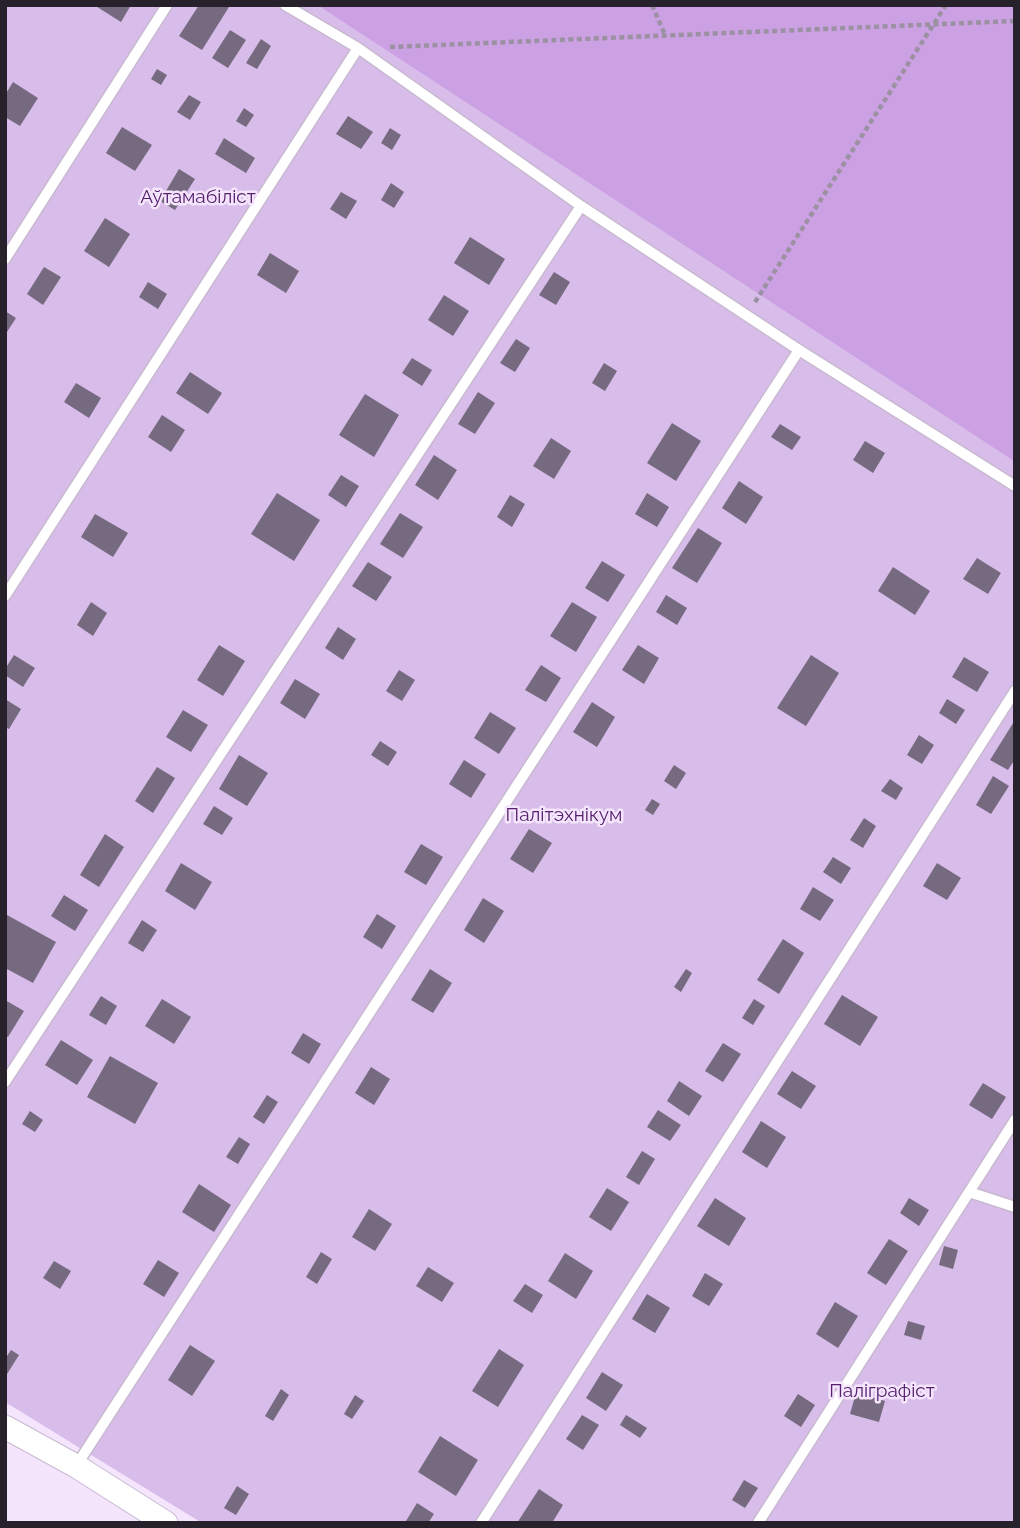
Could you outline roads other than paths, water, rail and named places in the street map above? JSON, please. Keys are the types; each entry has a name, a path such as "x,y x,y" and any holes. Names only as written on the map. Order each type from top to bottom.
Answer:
{"street":[{"path":"5,1427 76,1466 166,1523"}],"lane":[{"path":"5,258 167,5"},
{"path":"285,5 358,48 581,206 1015,486"},
{"path":"5,596 358,48"},
{"path":"5,1082 581,206"},
{"path":"76,1466 799,349"},
{"path":"481,1523 1015,691"},
{"path":"758,1523 1015,1120"},
{"path":"969,1192 1015,1207"}],"park label":[{"name":"Аўтамабіліст","path":"198,197"},
{"name":"Палітэхнікум","path":"564,815"},
{"name":"Паліграфіст","path":"882,1391"}]}
